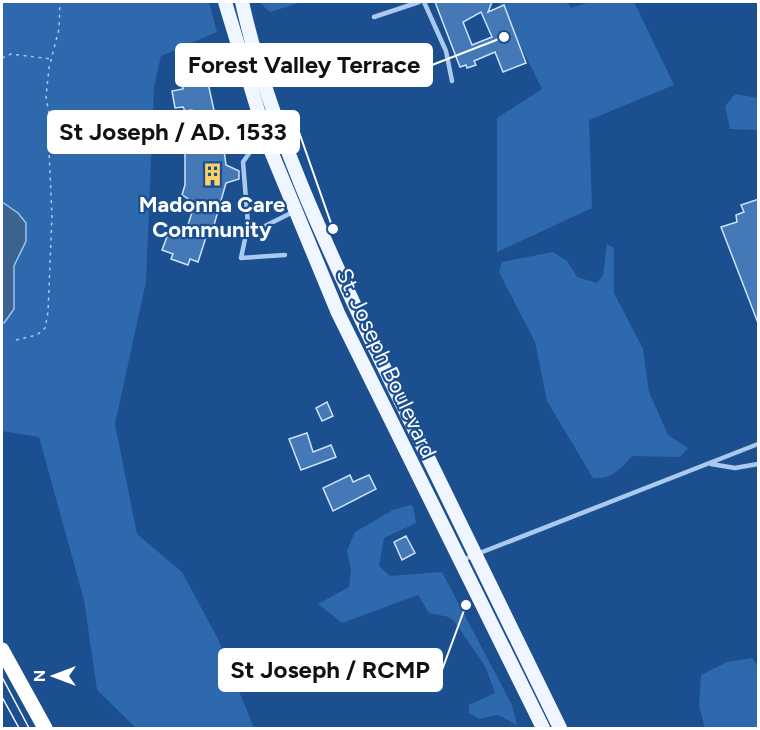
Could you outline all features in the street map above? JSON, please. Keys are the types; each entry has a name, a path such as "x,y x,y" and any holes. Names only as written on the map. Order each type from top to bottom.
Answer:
{"highway":[{"path":"2,650 45,729"}],"main road":[{"name":"St. Joseph Boulevard","path":"225,2 267,144 338,313 543,729"},
{"name":"St. Joseph Boulevard","path":"242,2 277,119 310,203 408,418 560,729"},
{"path":"295,211 310,203"},
{"path":"393,427 408,418"}],"lane":[{"path":"374,17 419,2"},
{"path":"424,2 446,51 452,81"},
{"path":"267,144 250,152 243,162 248,225 241,258 285,255"},
{"path":"248,225 261,228 295,211"},
{"path":"460,561 759,444"},
{"path":"709,464 735,468 759,464"}],"path":[{"path":"16,340 37,335 45,328 48,312 52,216 49,169 52,130 46,97 60,29 60,2"},
{"path":"2,58 11,54 52,59"}],"shaded area":[{"path":"2,2 209,2 217,32 161,56 154,87 146,282 115,424 137,534 182,572 218,639 254,728 136,728 97,690 84,600 39,437 2,431"},
{"path":"259,2 302,2 270,12"},
{"path":"499,2 567,2 571,8 590,2 634,2 674,85 589,120 592,208 497,252 497,118 542,89"},
{"path":"735,94 758,98 758,130 730,129 725,106"},
{"path":"2,202 18,213 26,223 26,241 14,266 14,309 4,323 2,323"},
{"path":"607,244 614,248 614,293 643,349 649,392 668,435 688,448 680,457 632,456 620,469 610,475 593,478 547,401 535,342 499,272 502,262 553,252 567,261 577,277 597,283 603,275"},
{"path":"413,506 416,523 384,538 379,566 390,576 442,572 512,705 517,725 498,715 479,719 469,713 469,705 495,693 485,666 454,621 449,617 429,613 418,595 342,623 318,604 349,587 351,569 347,551 355,532 393,510"},
{"path":"752,658 758,666 758,728 705,728 699,706 701,675 727,662"}],"building":[{"path":"435,2 492,2 488,12 504,5 526,63 503,72 495,52 474,61 476,65 467,68 466,65 460,67","holes":["481,12 492,37 472,45 463,22"]},
{"name":"Madonna Care Community","path":"199,79 200,85 208,83 215,115 219,115 226,165 239,171 239,179 226,183 212,232 208,231 198,262 190,259 188,265 171,259 173,254 162,250 168,234 176,236 177,231 185,234 195,203 182,195 185,185 185,149 199,141 192,110 185,111 183,107 175,108 172,91 183,89 182,83"},
{"path":"759,199 758,323 721,227 737,222 736,215 744,212 741,205"},
{"path":"327,402 333,416 322,421 316,408"},
{"path":"307,433 313,452 331,445 336,457 301,470 289,439"},
{"path":"350,475 353,482 369,475 376,489 333,511 323,488"},
{"path":"406,536 415,553 402,560 394,542"}],"tram line":[{"path":"2,677 29,728"},
{"path":"2,697 19,728"}],"place":[{"name":"Forest Valley Terrace","path":"504,37"},
{"name":"Madonna Care Community","path":"212,175"},
{"name":"St Joseph / AD. 1533","path":"333,229"},
{"name":"St Joseph / RCMP","path":"466,605"}]}
